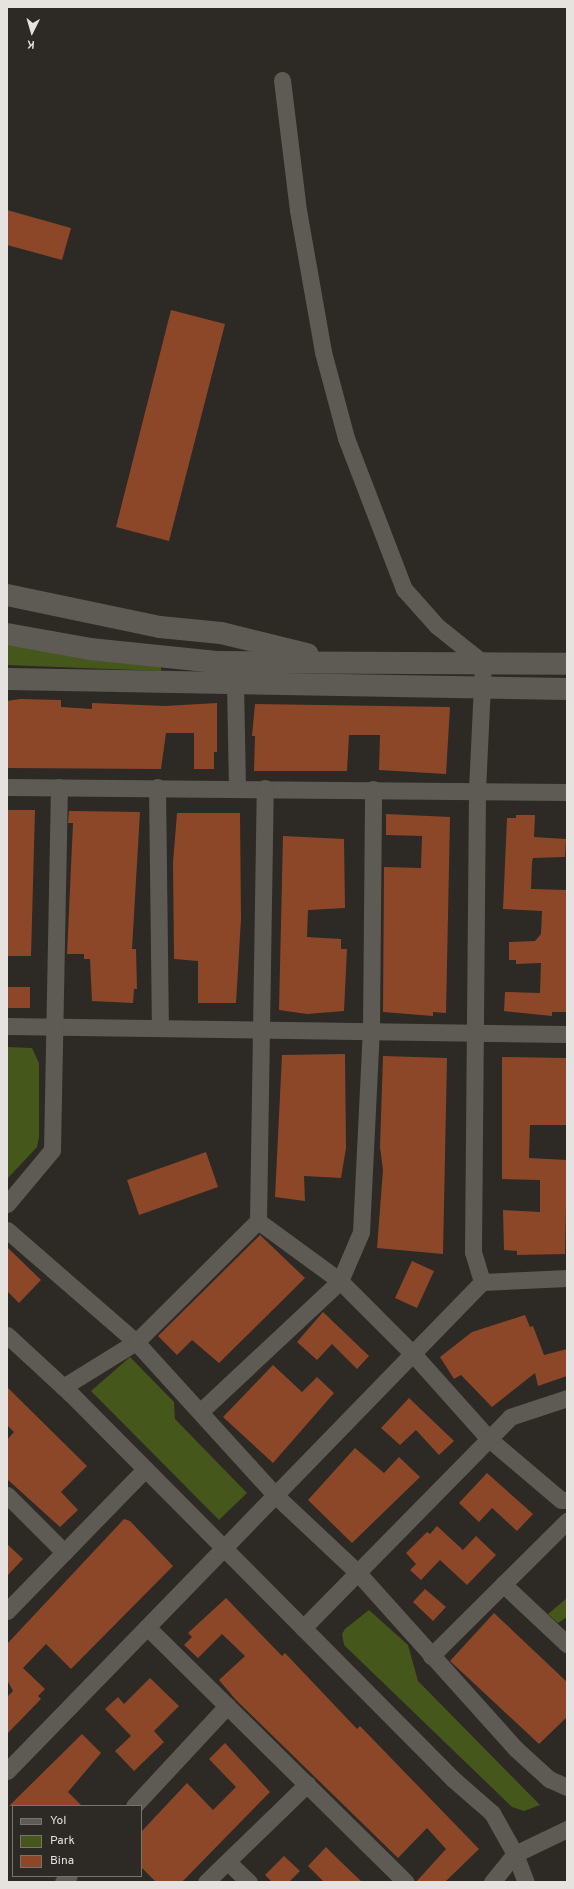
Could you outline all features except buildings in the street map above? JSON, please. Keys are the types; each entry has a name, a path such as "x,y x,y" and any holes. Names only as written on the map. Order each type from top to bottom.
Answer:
{"street":[{"path":"282,80 298,210 323,352 346,438 404,589 436,626 483,663"},
{"path":"7,596 160,626 221,633 341,663"},
{"path":"7,634 82,648 182,659 341,663 567,664"},
{"path":"482,1282 473,1252 477,1030 477,791 483,663"},
{"path":"7,679 567,690"},
{"path":"235,683 237,787"},
{"path":"7,787 237,787 567,792"},
{"path":"7,1204 52,1150 56,1027 59,787"},
{"path":"157,787 160,1028"},
{"path":"63,1387 136,1342 258,1221 265,788"},
{"path":"201,1411 340,1281 361,1232 371,1030 373,789"},
{"path":"7,1026 477,1030 567,1034"},
{"path":"258,1221 340,1281 414,1355 489,1439 561,1500 567,1500"},
{"path":"7,1230 136,1342 201,1411 275,1495 358,1573 516,1749 549,1779 567,1787"},
{"path":"7,1772 275,1495 414,1355 482,1282 567,1278"},
{"path":"7,1335 63,1387 303,1628 492,1813 515,1854 526,1882"},
{"path":"303,1628 510,1417 567,1398"},
{"path":"7,1611 144,1469"},
{"path":"7,1495 64,1552"},
{"path":"431,1656 567,1521"},
{"path":"503,1584 567,1644"},
{"path":"147,1627 406,1882"},
{"path":"135,1805 227,1706"},
{"path":"206,1882 229,1863 307,1784"},
{"path":"492,1882 515,1854 567,1829"},
{"path":"229,1863 248,1882"}],"green space":[{"path":"7,641 161,665 161,671 7,665"},
{"path":"7,1047 32,1048 39,1063 39,1137 37,1147 7,1179"},
{"path":"130,1357 174,1402 175,1419 247,1493 219,1520 91,1391"},
{"path":"567,1598 567,1617 558,1623 548,1614"},
{"path":"369,1610 408,1645 418,1681 540,1805 524,1811 512,1807 344,1645 342,1634 345,1629"}]}
